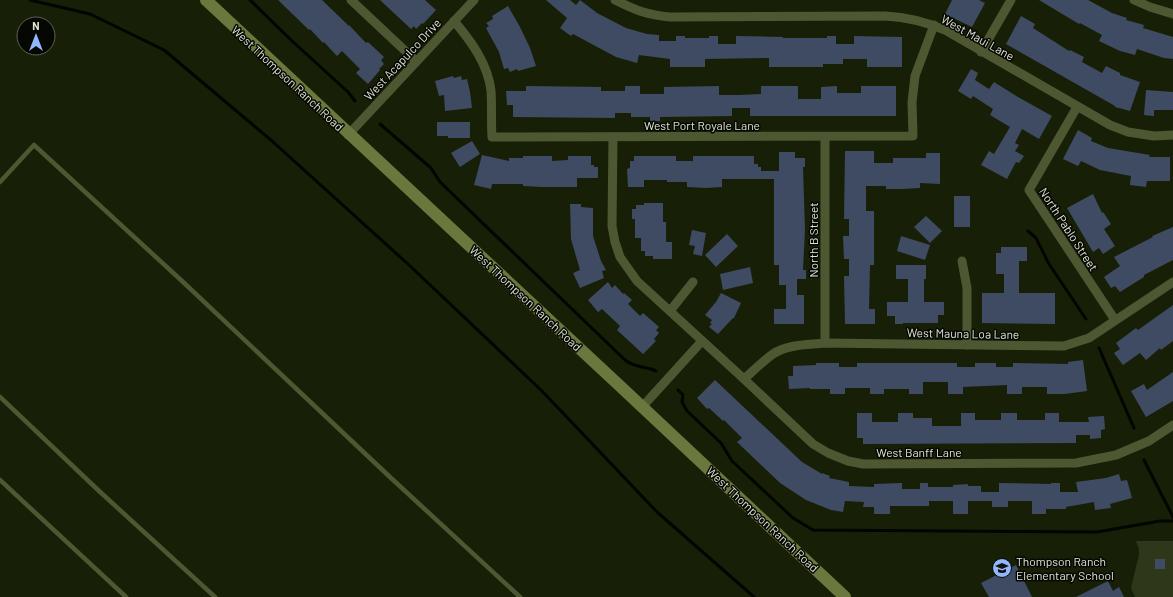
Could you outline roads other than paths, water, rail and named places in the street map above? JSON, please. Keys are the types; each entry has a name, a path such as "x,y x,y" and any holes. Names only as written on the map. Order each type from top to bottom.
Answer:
{"main road":[{"name":"West Thompson Ranch Road","path":"206,0 845,597"}],"street":[{"path":"351,0 416,61"},
{"name":"West Acapulco Drive","path":"348,134 474,0"},
{"name":"West Maui Lane","path":"615,0 628,7 651,15 670,17 885,16 911,19 934,25 1110,126 1128,132 1154,136 1173,135"},
{"path":"981,52 1011,0"},
{"path":"1134,0 1150,8 1173,14"},
{"name":"West Port Royale Lane","path":"454,22 474,46 487,74 491,90 492,137 912,136 912,102 915,76 934,25"},
{"name":"North Pablo Street","path":"1077,107 1029,190 1115,320"},
{"name":"West Banff Lane","path":"613,137 612,226 620,257 637,280 744,378 813,444 828,453 848,461 863,464 1076,463 1116,456 1149,440 1173,425"},
{"name":"North B Street","path":"825,137 825,343"},
{"path":"962,261 966,288 967,345"},
{"path":"670,311 693,282"},
{"name":"West Mauna Loa Lane","path":"744,378 773,354 784,349 825,343 1064,346 1090,338 1173,282"},
{"path":"642,406 702,340"}],"lane":[{"path":"0,182 34,145 182,281 520,597"},
{"path":"0,397 98,490 215,597"},
{"path":"0,480 126,597"}],"waterway":[{"path":"30,0 90,14 164,50 272,141 409,265 542,391 657,512 754,597"},
{"path":"250,0 348,92 355,101"},
{"path":"380,124 431,168 440,182 625,360 629,363 656,371"},
{"path":"1028,231 1036,238 1049,264 1086,319"},
{"path":"1099,348 1134,428"},
{"path":"678,390 683,395 682,402 687,411 721,443 732,461 793,518 813,530 1097,532 1160,521 1173,521"},
{"path":"1144,460 1173,517"}],"place":[{"name":"Thompson Ranch Elementary School","path":"1002,568"}]}
